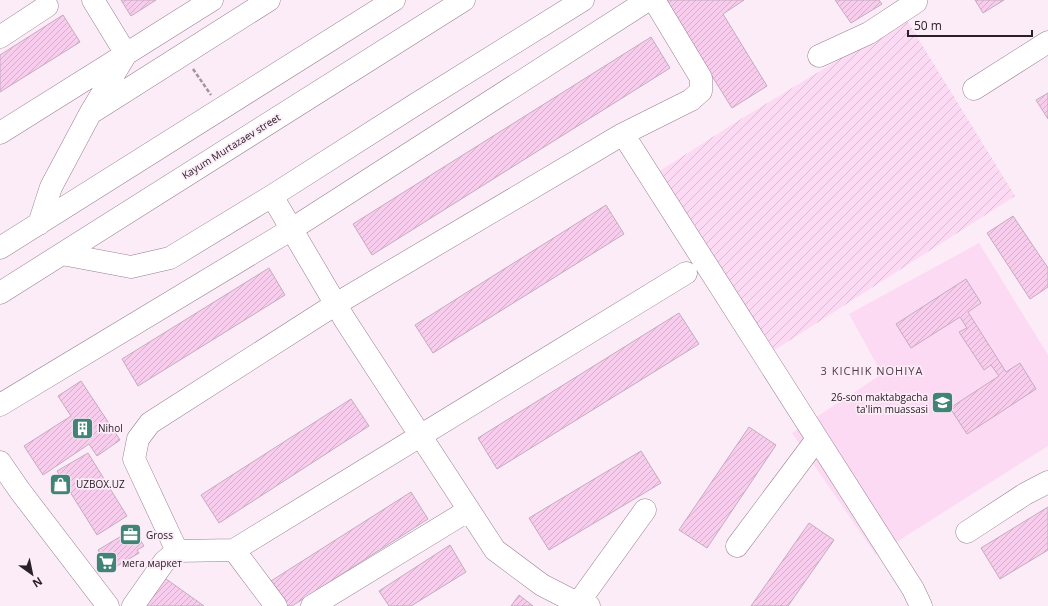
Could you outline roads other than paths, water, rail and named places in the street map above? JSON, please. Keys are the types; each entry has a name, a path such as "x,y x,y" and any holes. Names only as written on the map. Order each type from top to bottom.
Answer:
{"street":[{"path":"93,0 126,54"},
{"path":"0,133 212,0"},
{"path":"92,112 269,0"},
{"path":"0,248 222,110 394,0"},
{"name":"Kayum Murtazaev street","path":"0,293 464,0"},
{"path":"62,254 131,267 170,258 272,196 583,0"},
{"path":"0,405 292,229 648,0"},
{"path":"177,551 134,459 138,439 150,423 336,304 623,134 691,100 701,91 701,78 654,0"},
{"path":"819,56 869,33 916,2"},
{"path":"0,37 47,6"},
{"path":"974,89 1048,42"},
{"path":"39,224 51,187 126,54"},
{"path":"623,134 913,589 921,606"},
{"path":"272,196 349,326 495,550 542,585 580,605 645,510"},
{"path":"133,606 164,562 177,551 234,550 686,273"},
{"path":"737,546 817,439"},
{"path":"0,462 20,491 108,606"},
{"path":"967,532 1025,494 1048,482"},
{"path":"312,606 469,510"},
{"path":"234,550 276,606"}],"place":[{"name":"26-son maktabgacha ta'lim muassasi","path":"943,403"},
{"name":"Nihol","path":"82,428"},
{"name":"UZBOX.UZ","path":"61,484"},
{"name":"Gross","path":"130,535"},
{"name":"мега маркет","path":"106,563"}],"district":[{"name":"3 KICHIK NOHIYA","path":"872,370"}]}
